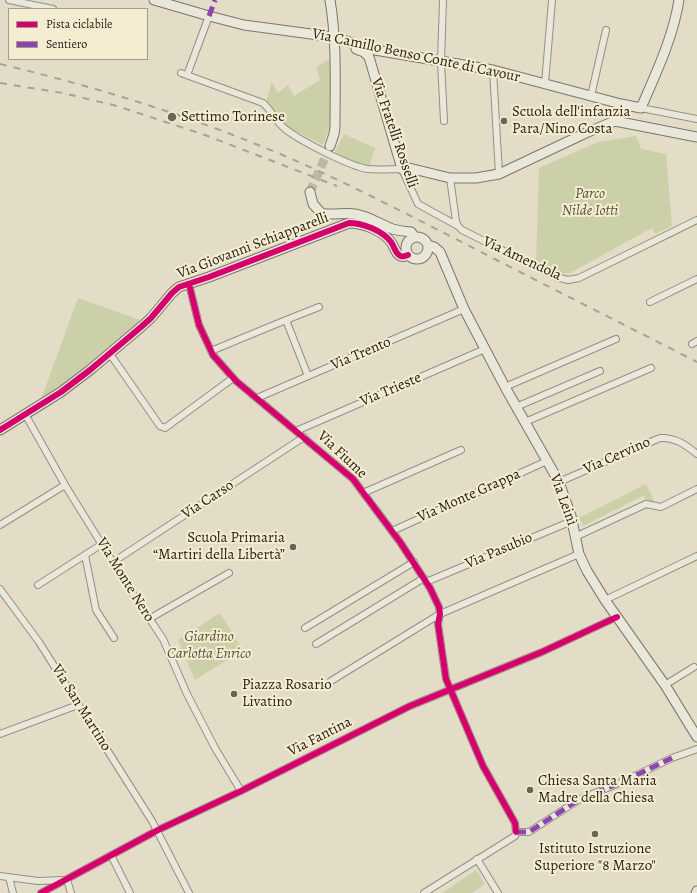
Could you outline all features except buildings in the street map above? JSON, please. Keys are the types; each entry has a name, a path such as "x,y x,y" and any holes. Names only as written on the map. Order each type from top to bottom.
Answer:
{"street":[{"path":"9,0 48,8"},
{"name":"Via Camillo Benso Conte di Cavour","path":"154,0 244,25 343,40 371,53 493,70 621,104 697,119"},
{"path":"330,0 335,39 335,127 330,146"},
{"path":"443,0 441,62 444,121"},
{"path":"545,84 552,0"},
{"path":"641,108 670,39 676,20 679,0"},
{"path":"209,16 184,74 263,103 282,127 290,133 354,166 368,169 409,168 450,178 476,178 499,174 588,132 615,121 697,137"},
{"path":"591,96 606,30"},
{"name":"Via Fratelli Rosselli","path":"371,53 402,169 418,204 458,226"},
{"path":"493,70 499,174"},
{"path":"615,121 621,104"},
{"path":"450,178 458,226"},
{"path":"310,192 313,204 321,213 354,213 368,217 390,228 404,232 411,232 409,245 414,259 417,260 424,257 427,250 425,240 409,245"},
{"name":"Via Amendola","path":"458,226 462,230 556,277 568,280 579,278 697,220"},
{"name":"Via Giovanni Schiapparelli","path":"0,430 61,392 110,354 151,318 176,290 189,284 349,223 356,223 375,230 387,237 402,257 409,245"},
{"name":"Via Leinì","path":"427,250 440,256 464,309 505,387 559,482 572,521 579,554 587,571 605,600 665,686 697,737"},
{"path":"650,302 697,278"},
{"name":"Via Fiume","path":"189,284 199,325 214,356 233,378 353,479 392,531 425,580 439,607 440,614 438,624 446,679 483,766 515,823 516,832"},
{"path":"211,351 319,307"},
{"name":"Via Trento","path":"257,398 464,309"},
{"path":"286,320 308,376"},
{"path":"505,387 616,339"},
{"name":"Via Trieste","path":"296,431 485,349"},
{"path":"110,354 160,426 165,428 233,378"},
{"path":"525,422 651,368"},
{"path":"516,407 600,371"},
{"name":"Via Monte Nero","path":"25,414 65,485 165,644 187,694 211,741 241,791"},
{"name":"Via Carso","path":"113,562 304,437"},
{"name":"Via Cervino","path":"559,482 660,438 666,437 681,442 697,454"},
{"name":"Via Fiume","path":"363,493 460,450"},
{"name":"Via Monte Grappa","path":"392,531 547,461"},
{"path":"0,525 65,485"},
{"path":"575,537 646,504 661,507 697,490"},
{"name":"Via Pasubio","path":"316,644 425,580 572,521"},
{"path":"38,585 102,544"},
{"path":"332,681 440,614 579,554"},
{"path":"85,555 96,610 114,638"},
{"path":"605,600 697,556"},
{"path":"305,628 414,562"},
{"path":"149,619 229,573"},
{"name":"Via San Martino","path":"0,589 35,636 158,830 189,893"},
{"name":"Via Fantina","path":"41,893 158,830 241,791 410,706 542,652 617,617"},
{"path":"665,686 694,667"},
{"path":"0,734 78,704"},
{"path":"424,893 515,836 516,832 529,832 580,799 622,782 672,758 697,749"},
{"path":"111,855 130,893"},
{"path":"477,859 498,893"},
{"path":"0,876 38,881 67,880 71,893"},
{"path":"9,877 13,893"}],"green space":[{"path":"332,58 330,126 323,145 285,126 266,101 272,82 278,93 288,85 294,96 320,80 316,67"},
{"path":"344,134 375,148 369,167 351,162 334,154"},
{"name":"Parco Nilde Iotti","path":"636,136 641,149 666,154 672,226 655,234 652,228 570,273 562,274 536,261 539,168 598,142"},
{"path":"78,298 143,321 40,402"},
{"path":"646,484 656,505 647,501 643,496 583,526 579,518"},
{"name":"Giardino Carlotta Enrico","path":"220,613 243,650 195,680 178,640"},
{"path":"476,870 485,884 472,893 442,893"}],"tunnel":[{"path":"310,192 330,146"}],"railway":[{"path":"0,64 63,80 157,108 218,129 274,151 326,174 697,362"},
{"path":"0,83 63,93 117,106 205,135 337,186"}],"marked path":[{"path":"209,16 215,0"},
{"path":"516,832 529,832 580,799 622,782 672,758"}],"cycle path":[{"path":"0,430 61,392 90,370 151,318 179,287 209,277 349,223 360,224 377,231 387,238 400,256 408,255"},
{"path":"189,284 199,325 213,355 236,381 353,479 400,542 430,588 439,607 440,614 438,624 446,679 483,766 515,823 516,832"},
{"path":"41,893 158,830 241,791 410,706 542,652 617,617"}],"place":[{"name":"Settimo Torinese","path":"172,117"},
{"name":"Scuola dell'infanzia Para/Nino Costa","path":"504,121"},
{"name":"Scuola Primaria “Martiri della Libertà”","path":"293,547"},
{"name":"Piazza Rosario Livatino","path":"234,694"},
{"name":"Chiesa Santa Maria Madre della Chiesa","path":"530,790"},
{"name":"Istituto Istruzione Superiore \"8 Marzo\"","path":"595,834"}]}
